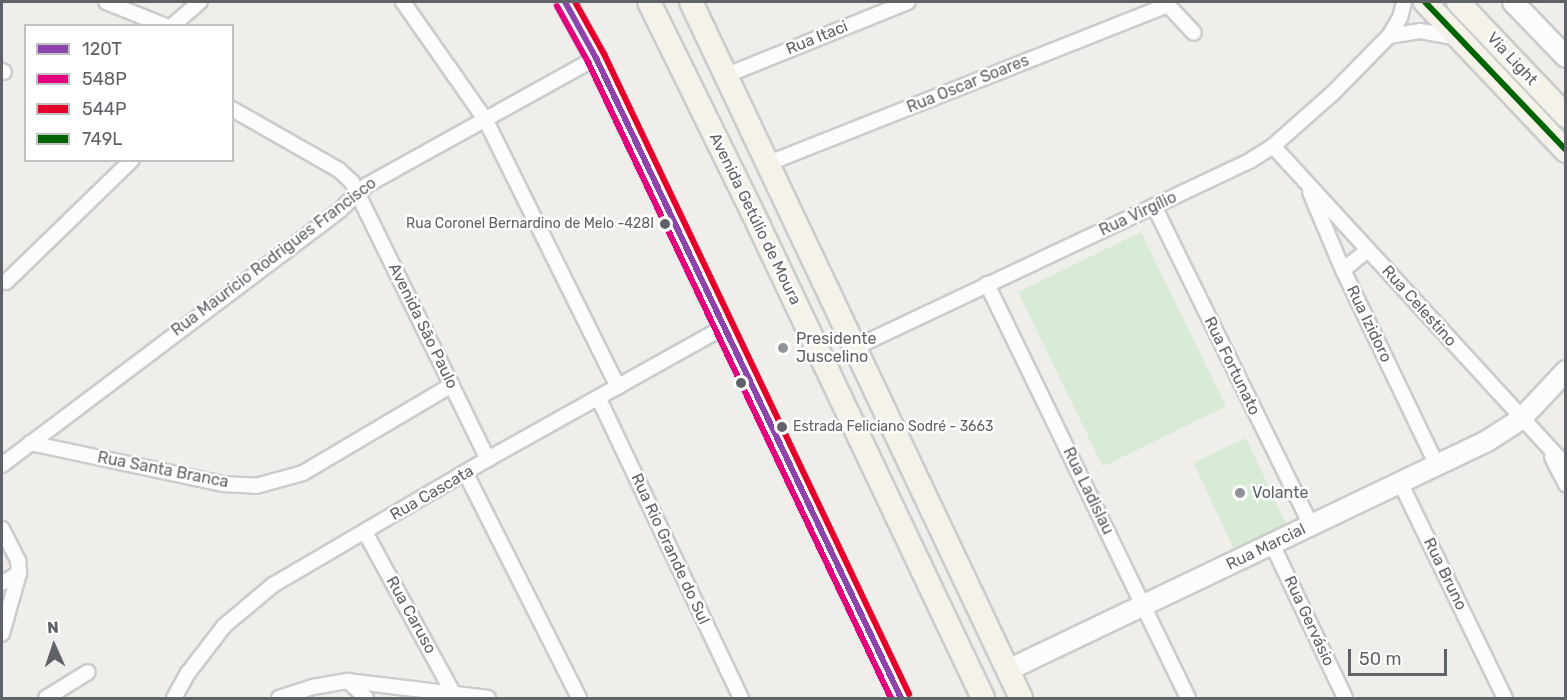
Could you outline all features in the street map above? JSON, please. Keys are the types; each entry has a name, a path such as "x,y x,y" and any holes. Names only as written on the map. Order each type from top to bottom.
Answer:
{"main road":[{"path":"565,2 596,58 901,699"},
{"name":"Avenida Getúlio de Moura","path":"649,2 759,226 983,699"},
{"path":"691,2 1022,699"},
{"name":"Via Light","path":"1425,2 1566,151"},
{"name":"Via Light","path":"1458,2 1566,116"},
{"path":"1513,2 1566,57"},
{"name":"Rua Marcial","path":"1008,670 1487,441 1521,419 1566,371"}],"street":[{"path":"106,2 161,24"},
{"path":"174,24 200,2"},
{"path":"403,2 485,119 618,387"},
{"name":"Rua Itaci","path":"727,75 903,2"},
{"name":"Rua Virgílio","path":"856,346 1251,160 1273,146 1334,93 1389,36 1400,18 1404,2"},
{"path":"1166,3 1194,33"},
{"name":"Rua Oscar Soares","path":"769,163 1166,3"},
{"path":"1389,36 1420,31 1458,38"},
{"name":"Rua Maurício Rodrigues Francisco","path":"2,465 340,210 376,179 596,58"},
{"name":"Avenida São Paulo","path":"234,110 339,170 352,182 488,459"},
{"name":"Rua Celestino","path":"1273,146 1566,466"},
{"path":"6,282 130,162"},
{"name":"Rua Izidoro","path":"1306,182 1343,270 1437,465"},
{"name":"Rua Fortunato","path":"1154,206 1311,525"},
{"path":"1343,270 1368,250"},
{"name":"Rua Ladislau","path":"987,284 1188,699"},
{"name":"Rua Cascata","path":"174,699 188,674 224,626 273,585 466,474 488,459 599,399 724,327"},
{"name":"Rua Santa Branca","path":"30,443 223,484 256,486 303,473 452,385"},
{"name":"Rua Rio Grande do Sul","path":"599,399 741,699"},
{"path":"1547,446 1566,485"},
{"path":"466,474 579,699"},
{"name":"Rua Bruno","path":"1400,482 1505,699"},
{"path":"2,530 18,561 19,573 2,634"},
{"name":"Rua Caruso","path":"365,532 455,696"},
{"name":"Rua Gervásio","path":"1272,544 1345,699"},
{"path":"2,583 19,573"},
{"path":"46,699 88,672"},
{"path":"348,681 366,699"},
{"path":"279,699 313,687 348,681 488,699"}],"green space":[{"path":"1141,232 1226,406 1103,466 1018,292"},
{"name":"Volante","path":"1246,438 1286,524 1234,549 1193,463"}],"transit line":[{"name":"120T","path":"565,2 596,58 901,698"},
{"name":"544P","path":"575,2 604,54 909,694"},
{"name":"749L","path":"1425,2 1566,150"},
{"name":"548P","path":"557,6 588,62 891,698"}],"place":[{"name":"Rua Coronel Bernardino de Melo -428I","path":"665,224"},
{"name":"Presidente Juscelino","path":"783,348"},
{"name":"Estrada Feliciano Sodré - 3663","path":"782,427"},
{"name":"Volante","path":"1240,493"}]}
